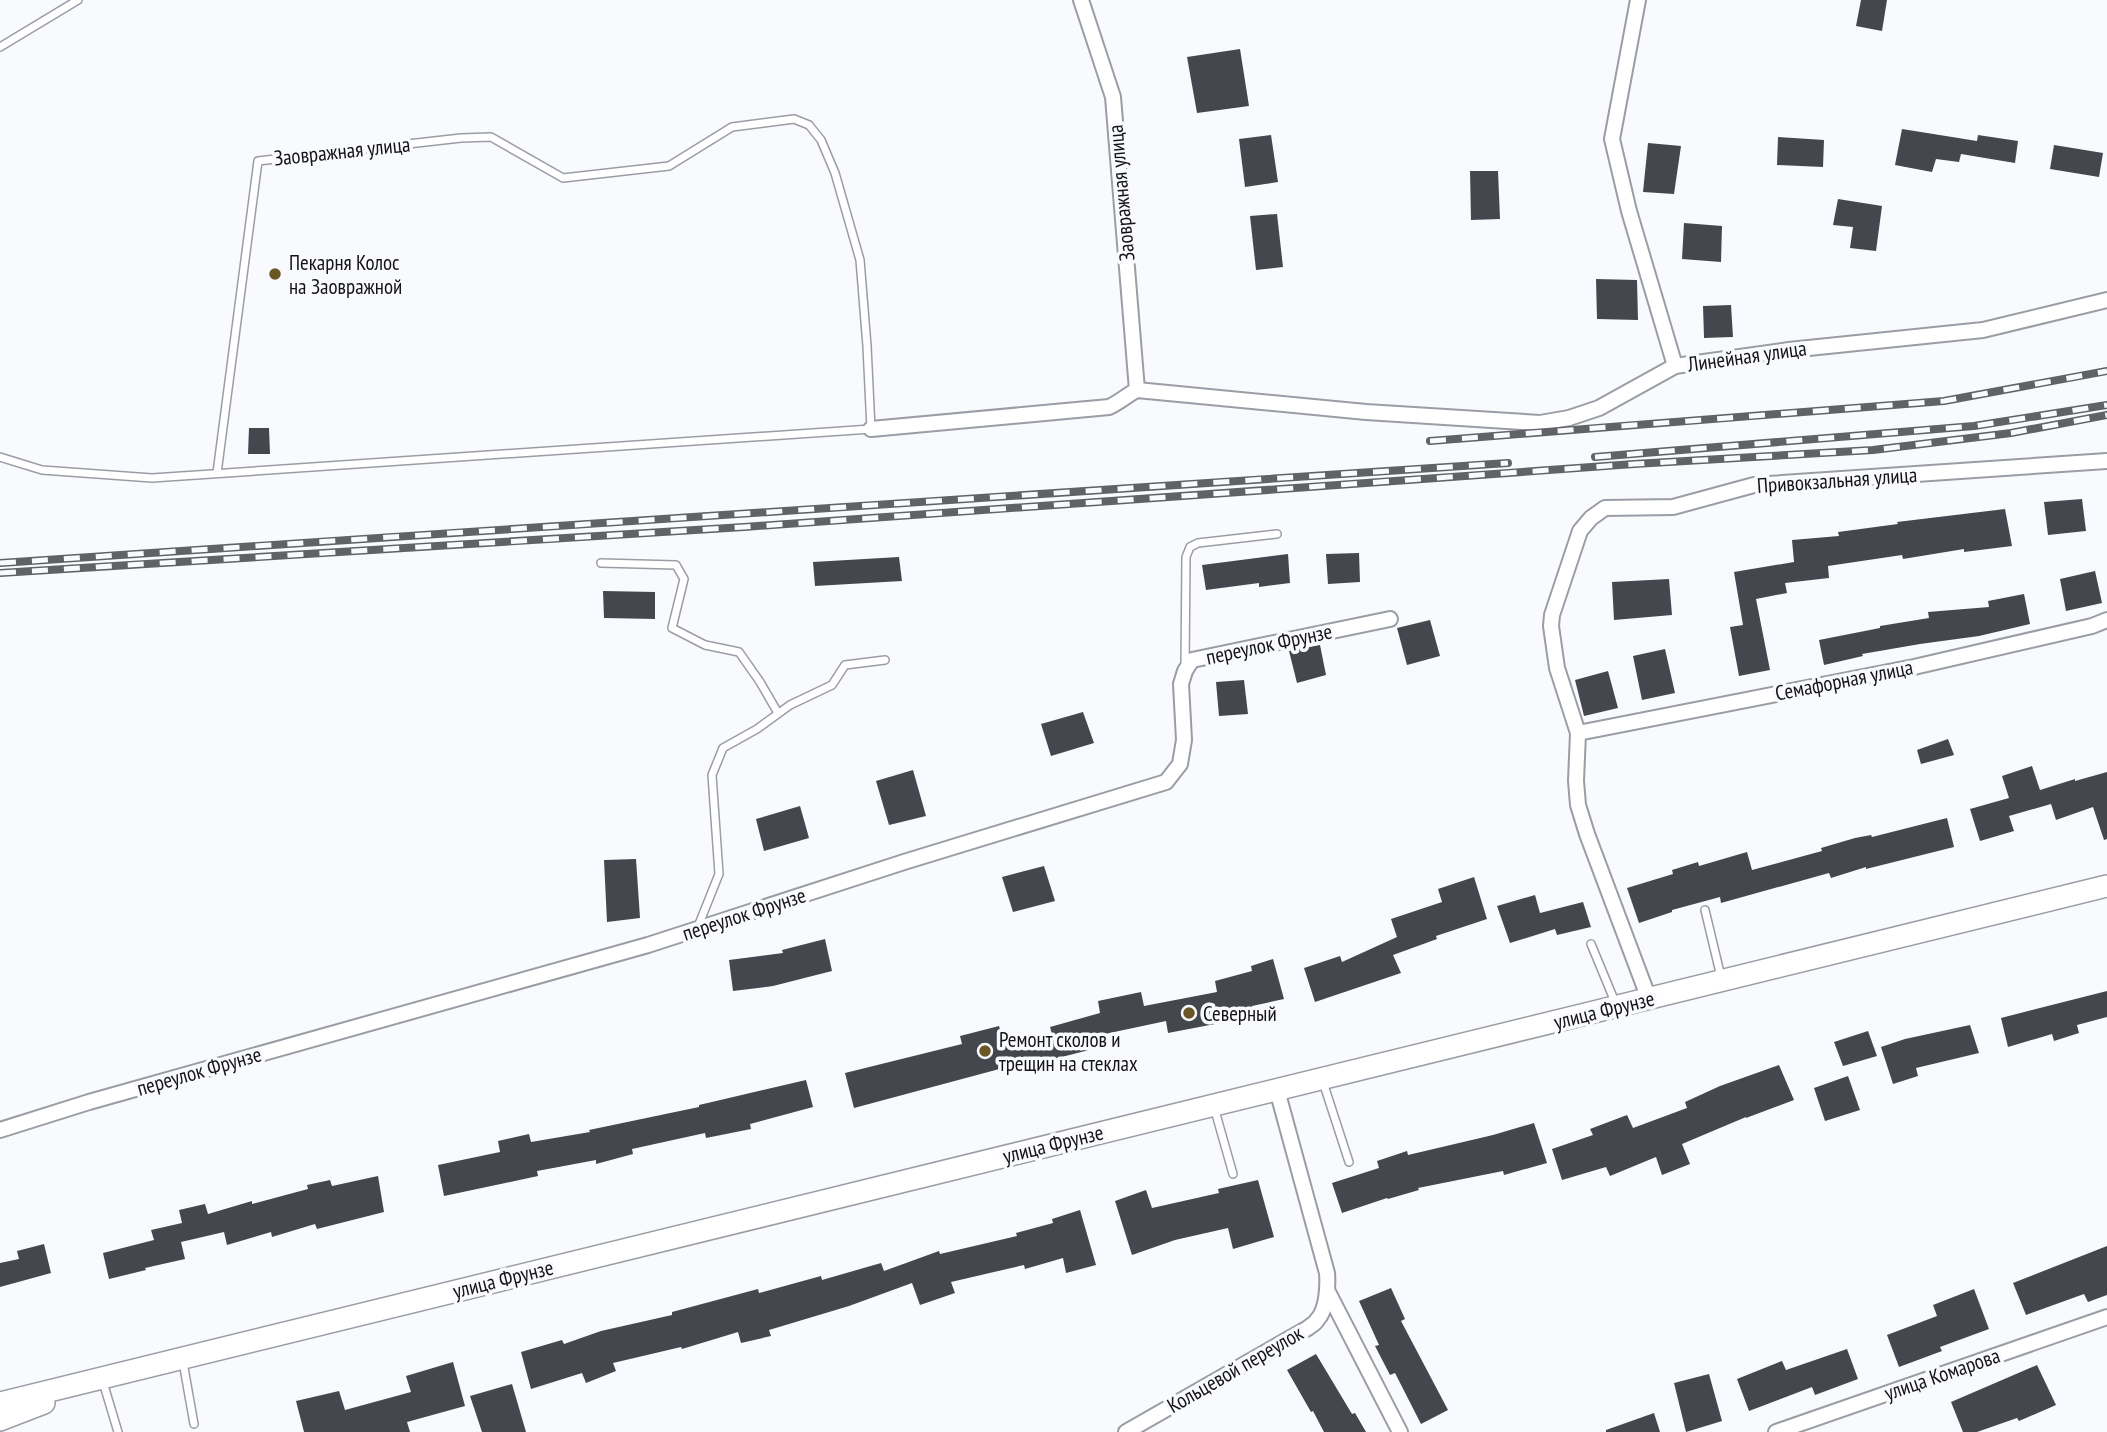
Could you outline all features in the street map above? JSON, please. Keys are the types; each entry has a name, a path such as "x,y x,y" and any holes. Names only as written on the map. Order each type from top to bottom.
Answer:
{"street":[{"name":"Заовражная улица","path":"1081,0 1113,97 1137,390"},
{"name":"Линейная улица","path":"1638,0 1612,139 1629,211 1675,366 1789,350 1983,330 2107,300"},
{"path":"871,429 1109,407 1137,390 1366,412 1540,423 1569,418 1599,408 1675,366"},
{"name":"Привокзальная улица","path":"1578,733 1557,668 1552,615 1580,531 1591,517 1605,508 1673,507 1754,485 2107,461"},
{"name":"переулок Фрунзе","path":"0,1130 103,1098 635,949 904,862 1166,782 1180,764 1184,740 1181,684 1192,660 1391,619"},
{"name":"Семафорная улица","path":"1578,733 1914,667 2092,626 2107,620"},
{"path":"1578,733 1578,805 1649,999"},
{"name":"улица Фрунзе","path":"0,1403 2107,886"},
{"name":"Кольцевой переулок","path":"1126,1432 1308,1328 1321,1314 1327,1290 1327,1273 1277,1090"},
{"path":"1327,1290 1400,1432"},
{"name":"улица Комарова","path":"1776,1432 2107,1317"},
{"path":"0,1420 102,1378"}],"lane":[{"path":"0,47 78,0"},
{"name":"Заовражная улица","path":"217,473 258,161 461,138 491,137 563,178 669,166 732,127 794,119 809,125 821,140 835,173 859,260 871,429"},
{"path":"0,457 43,470 152,478 871,429"},
{"path":"1185,671 1186,557 1190,547 1198,543 1277,534"},
{"path":"601,563 676,565 684,579 672,628 705,645 739,652 778,713"},
{"path":"697,930 719,874 712,775 723,748 757,729 790,705 832,685 845,665 885,660"},
{"path":"1705,910 1722,981"},
{"path":"1591,944 1617,1006"},
{"path":"1322,1079 1349,1162"},
{"path":"1214,1105 1233,1174"},
{"path":"182,1358 194,1424"},
{"path":"102,1378 118,1432"}],"building":[{"path":"1861,0 1887,0 1882,31 1856,26"},
{"path":"1240,49 1249,106 1197,113 1187,57"},
{"path":"1902,129 1977,141 1978,135 2018,141 2015,163 1961,154 1959,162 1936,159 1932,172 1895,165"},
{"path":"1271,135 1278,182 1245,187 1239,139"},
{"path":"1778,137 1824,140 1823,167 1777,165"},
{"path":"1648,143 1681,146 1674,194 1643,192"},
{"path":"2054,145 2103,153 2099,177 2050,169"},
{"path":"1470,171 1498,171 1500,219 1471,220"},
{"path":"1838,199 1882,206 1876,251 1850,248 1853,227 1833,225"},
{"path":"1277,214 1283,267 1256,270 1250,216"},
{"path":"1684,223 1722,226 1721,262 1682,259"},
{"path":"1596,279 1637,280 1638,320 1597,319"},
{"path":"1731,305 1733,337 1704,338 1703,306"},
{"path":"249,428 269,428 270,454 248,454"},
{"path":"2082,499 2086,531 2048,535 2044,502"},
{"path":"2005,509 2012,546 1964,552 1964,549 1903,559 1902,555 1828,566 1829,578 1785,583 1787,593 1756,599 1770,670 1739,676 1730,627 1743,625 1734,572 1794,562 1792,540 1839,536 1838,532 1898,524 1897,522"},
{"path":"1359,553 1360,582 1328,584 1326,554"},
{"path":"1288,554 1290,583 1259,587 1259,583 1206,590 1202,565"},
{"path":"899,557 902,581 815,586 813,562"},
{"path":"2095,571 2102,603 2066,611 2060,579"},
{"path":"1669,579 1672,615 1614,620 1612,582"},
{"path":"603,591 655,592 655,619 604,618"},
{"path":"2024,594 2030,624 1979,636 1862,654 1863,656 1824,665 1819,640 1929,618 1928,612 1989,607 1988,601"},
{"path":"1430,620 1440,656 1407,665 1397,628"},
{"path":"1320,645 1326,675 1297,683 1289,651"},
{"path":"1665,649 1675,693 1642,700 1633,656"},
{"path":"1608,671 1618,708 1584,716 1575,680"},
{"path":"1244,680 1248,714 1219,716 1216,682"},
{"path":"1083,712 1094,743 1051,756 1041,724"},
{"path":"1948,739 1954,755 1921,764 1917,750"},
{"path":"2032,766 2040,790 2107,772 2107,839 2104,840 2093,807 2056,820 2051,804 2009,816 2014,831 1980,841 1970,809 2009,798 2002,776"},
{"path":"913,770 926,816 889,825 876,781"},
{"path":"800,806 809,838 764,851 756,819"},
{"path":"1947,818 1954,847 1866,867 1831,878 1829,873 1721,903 1720,897 1672,910 1639,923 1627,888 1673,874 1672,870 1698,862 1699,866 1747,852 1752,870 1822,851 1821,848 1855,838 1872,837"},
{"path":"636,859 640,918 607,922 604,860"},
{"path":"1044,866 1055,901 1013,912 1002,877"},
{"path":"1474,877 1487,919 1436,936 1437,939 1393,955 1401,973 1315,1002 1304,968 1340,956 1342,962 1397,937 1391,919 1442,902 1438,889"},
{"path":"1535,895 1540,913 1583,902 1591,927 1557,935 1555,929 1510,943 1497,906"},
{"path":"825,939 832,971 773,986 733,991 729,960 783,953 782,950"},
{"path":"1273,959 1284,999 1252,1006 1254,1012 1215,1024 1168,1033 1166,1021 1086,1038 1089,1050 1019,1069 1018,1064 854,1108 845,1073 962,1044 960,1036 999,1026 1005,1046 1052,1034 1050,1027 1100,1013 1098,1001 1141,992 1144,1006 1217,992 1215,981 1252,971 1251,966"},
{"path":"2107,991 2107,1017 2077,1025 2079,1033 2054,1041 2052,1034 2008,1047 2001,1018"},
{"path":"1970,1025 1979,1053 1916,1068 1918,1076 1893,1084 1881,1047"},
{"path":"1868,1031 1877,1056 1843,1066 1834,1042"},
{"path":"1779,1065 1794,1100 1682,1144 1690,1164 1662,1175 1656,1157 1610,1176 1606,1167 1562,1180 1552,1149 1593,1135 1590,1129 1627,1115 1633,1128 1687,1108 1685,1102 1720,1086"},
{"path":"1848,1076 1860,1110 1825,1121 1814,1088"},
{"path":"806,1080 813,1107 750,1124 751,1129 706,1138 705,1133 632,1149 633,1154 596,1164 596,1160 537,1171 538,1176 444,1196 438,1165 500,1152 498,1141 529,1134 531,1142 590,1132 589,1130 699,1107"},
{"path":"1534,1123 1547,1163 1504,1175 1503,1171 1418,1188 1419,1190 1342,1213 1332,1183 1379,1168 1377,1161 1407,1151 1408,1155"},
{"path":"378,1176 384,1212 317,1229 315,1224 272,1237 271,1232 227,1245 224,1232 181,1242 185,1259 109,1279 103,1253 154,1240 151,1230 182,1223 179,1210 205,1204 208,1214 308,1189 307,1185 330,1180 332,1186"},
{"path":"1258,1180 1274,1237 1233,1249 1228,1228 1175,1240 1132,1255 1115,1201 1146,1190 1152,1208 1219,1193 1218,1189"},
{"path":"1080,1210 1096,1265 1066,1273 1063,1258 1025,1269 1024,1265 951,1282 955,1293 920,1305 912,1283 849,1306 769,1330 771,1336 741,1343 738,1332 682,1349 681,1347 613,1363 616,1371 586,1383 582,1373 531,1389 521,1352 562,1340 564,1344 601,1331 672,1315 672,1312 758,1289 759,1293 821,1276 822,1280 881,1263 884,1271 939,1251 940,1254 1017,1236 1016,1233 1053,1223 1052,1219"},
{"path":"44,1244 51,1273 0,1287 0,1263 19,1259 17,1251"},
{"path":"2107,1246 2107,1295 2088,1302 2084,1294 2026,1315 2013,1283"},
{"path":"1391,1288 1405,1319 1401,1321 1448,1410 1421,1424 1395,1373 1390,1375 1375,1346 1379,1345 1359,1301"},
{"path":"1974,1289 1989,1329 1940,1347 1942,1351 1899,1367 1887,1335 1937,1316 1933,1305"},
{"path":"1847,1349 1858,1379 1815,1395 1812,1387 1749,1411 1737,1379 1782,1361 1786,1370"},
{"path":"1316,1354 1366,1432 1324,1432 1313,1411 1311,1412 1287,1370"},
{"path":"453,1362 465,1406 407,1422 410,1432 304,1432 296,1401 339,1391 345,1410 411,1392 406,1376"},
{"path":"2037,1365 2056,1405 2019,1421 2017,1418 1977,1432 1963,1432 1951,1402"},
{"path":"1709,1374 1722,1421 1686,1432 1674,1383"},
{"path":"512,1384 526,1432 482,1432 470,1396"},
{"path":"1654,1413 1660,1432 1606,1432 1606,1430"}],"railway":[{"path":"1430,441 1944,401 2107,371"},
{"path":"1595,457 1974,426 2107,405"},
{"path":"0,573 744,527 1634,464 1873,450 2011,433 2107,415"},
{"path":"0,563 1508,463"}],"place":[{"name":"Пекарня Колос на Заовражной","path":"275,274"},
{"name":"Северный","path":"1189,1013"},
{"name":"Ремонт сколов и трещин на стеклах","path":"985,1051"}]}
